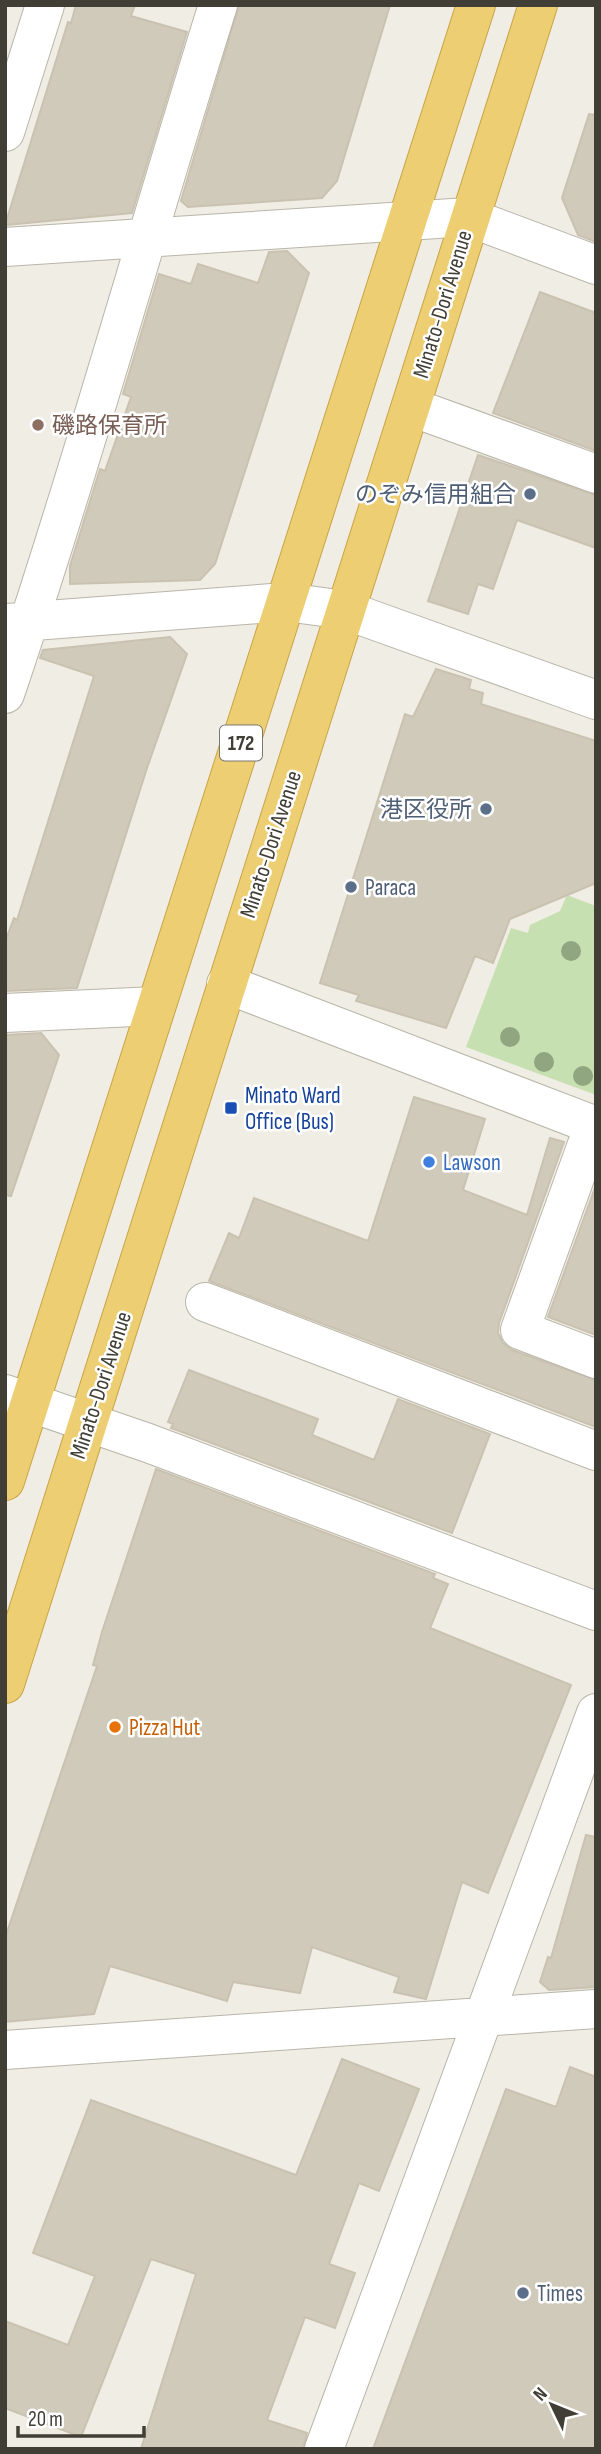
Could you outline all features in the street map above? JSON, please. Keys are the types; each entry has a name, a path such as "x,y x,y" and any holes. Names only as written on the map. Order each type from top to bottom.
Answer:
{"highway":[{"name":"172","path":"5,1481 18,1398 156,1006 476,5"},
{"name":"Minato-Dori Avenue","path":"5,1684 411,407 468,217 538,5"}],"street":[{"path":"5,131 15,71 45,5"},
{"path":"5,694 18,622 218,5"},
{"path":"5,247 468,217 596,265"},
{"path":"411,407 596,474"},
{"path":"18,622 286,602 345,610 596,700"},
{"path":"226,984 595,1126 520,1330 596,1359"},
{"path":"5,1013 156,1006"},
{"path":"205,1302 596,1451"},
{"path":"18,1398 596,1611"},
{"path":"324,2449 596,1713"},
{"path":"5,2050 596,2009"}],"green space":[{"path":"567,895 596,906 596,1095 466,1047 511,928 528,933 530,925 560,911"}],"building":[{"path":"76,5 135,5 131,16 187,32 132,213 5,225 68,22 71,23"},
{"path":"239,5 390,5 337,181 322,198 188,207 181,201"},
{"path":"589,114 596,115 596,242 578,235 562,198"},
{"path":"287,251 309,273 215,564 200,580 70,584 70,566 100,469 105,471 131,397 123,394 159,274 191,284 198,264 258,283 269,252"},
{"path":"540,292 596,313 596,451 493,413"},
{"path":"478,455 596,495 596,548 517,520 493,589 478,584 468,614 428,601"},
{"path":"170,637 187,654 147,768 77,988 5,991 5,942 14,918 17,920 94,676 40,658 43,650"},
{"name":"港区役所","path":"436,669 471,680 469,689 483,693 481,704 596,741 596,883 510,919 493,963 475,956 446,1028 356,1001 359,995 320,983 405,714 413,717"},
{"path":"41,1033 59,1055 11,1196 5,1195 5,1035"},
{"path":"414,1097 485,1119 463,1190 527,1215 550,1138 564,1142 499,1323 498,1333 503,1343 512,1350 596,1380 596,1427 209,1281 229,1233 239,1238 254,1198 368,1241"},
{"path":"596,1185 596,1335 548,1317"},
{"path":"189,1370 318,1419 312,1435 374,1460 398,1399 490,1434 452,1533 171,1428 173,1424 168,1422"},
{"path":"156,1469 435,1574 433,1578 448,1584 430,1628 571,1685 488,1893 462,1882 426,1999 394,1992 399,1977 312,1947 300,1993 233,1982 227,2001 110,1966 94,2014 5,2022 5,1938 97,1666 93,1665 102,1632"},
{"path":"586,1835 596,1837 596,1987 549,1990 540,1982 548,1957 551,1958"},
{"path":"342,2059 419,2089 379,2191 359,2183 329,2264 355,2273 335,2328 305,2317 267,2420 307,2433 303,2449 141,2449 196,2274 151,2259 81,2437 5,2408 5,2321 68,2345 95,2276 33,2253 91,2100 296,2175"},
{"name":"Times","path":"570,2067 596,2077 596,2449 373,2449 506,2089 556,2107"}],"place":[{"name":"磯路保育所","path":"38,425"},
{"name":"のぞみ信用組合","path":"530,494"},
{"name":"港区役所","path":"486,809"},
{"name":"Paraca","path":"351,887"},
{"name":"Minato Ward Office (Bus)","path":"231,1108"},
{"name":"Lawson","path":"429,1162"},
{"name":"Pizza Hut","path":"115,1727"},
{"name":"Times","path":"523,2293"}]}
